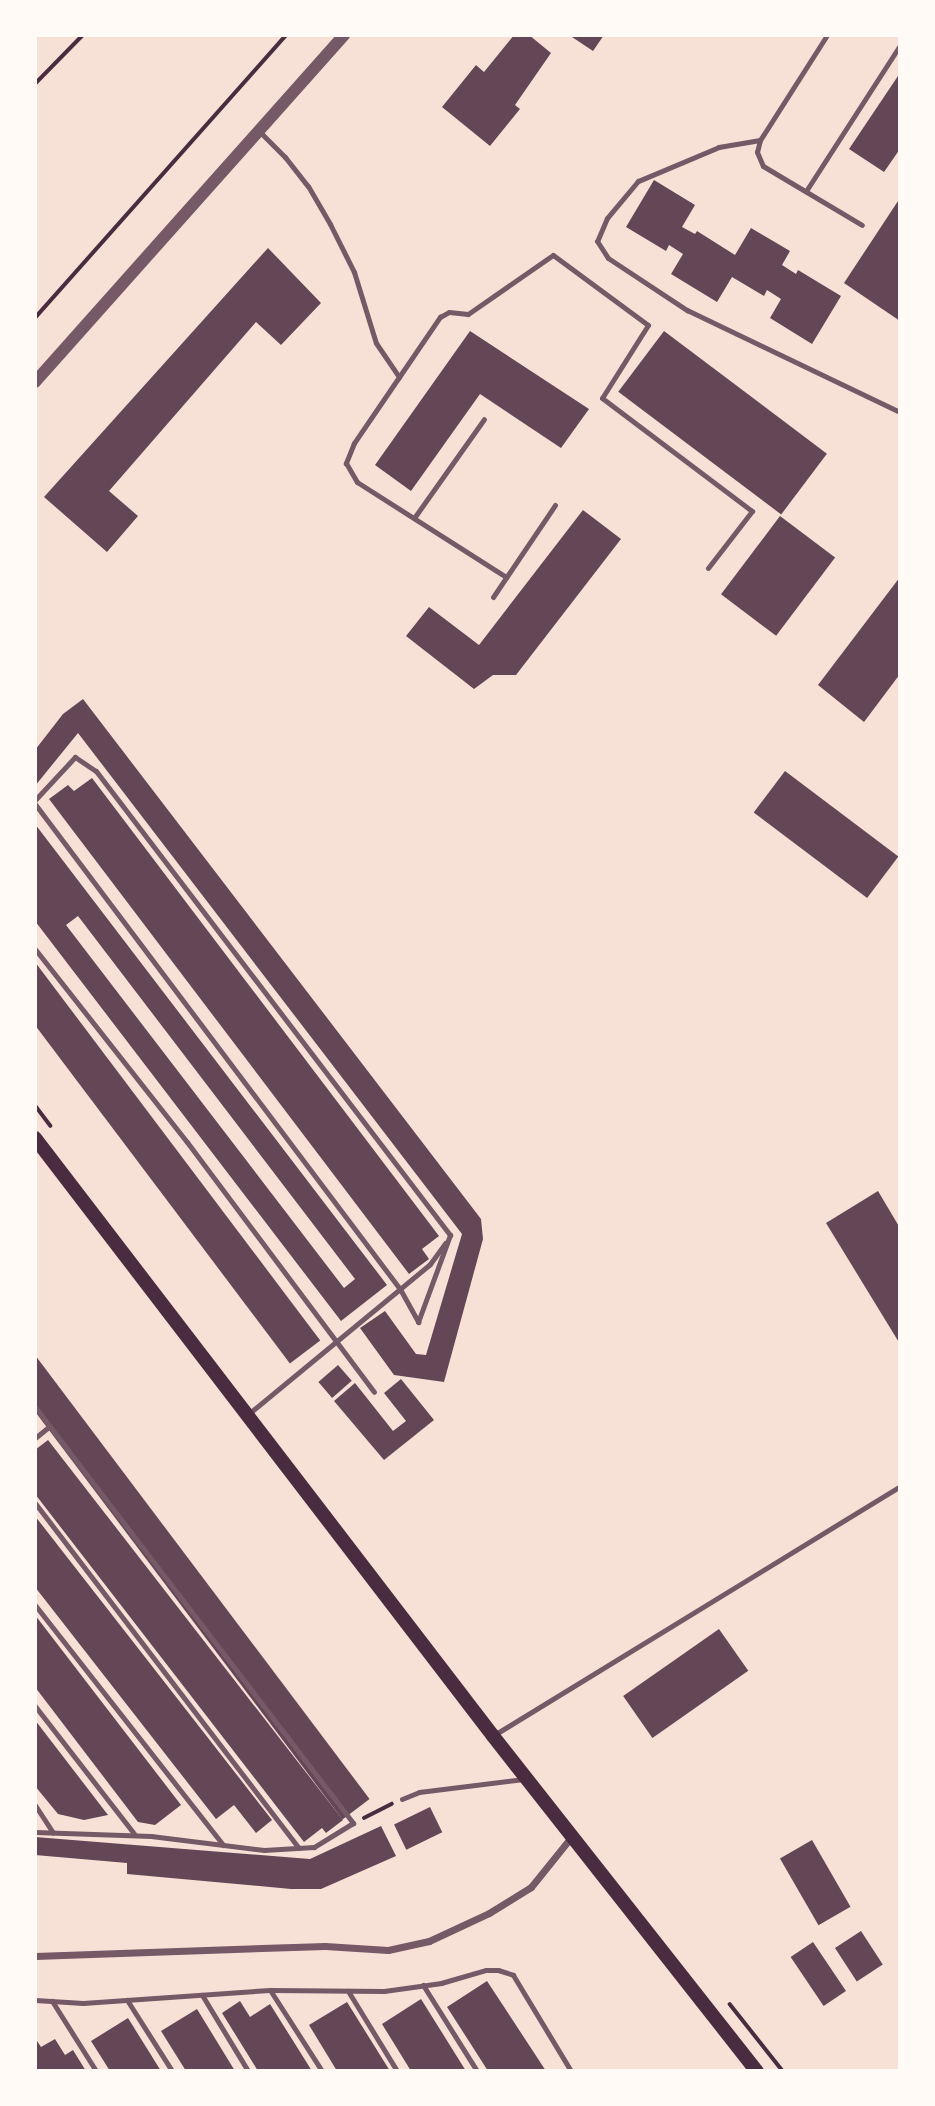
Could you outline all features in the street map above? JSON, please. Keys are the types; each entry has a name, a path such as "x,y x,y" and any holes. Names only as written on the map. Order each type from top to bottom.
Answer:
{"main road":[{"path":"35,1139 493,1736 757,2071"}],"street":[{"path":"35,382 344,35"},
{"path":"35,1956 326,1946 388,1950 429,1941 489,1913 531,1887 572,1836"}],"lane":[{"path":"827,35 760,140 757,152 763,166 862,225"},
{"path":"806,191 900,45"},
{"path":"259,131 301,176 331,224 354,272 376,344 399,377"},
{"path":"760,140 719,147 638,181 607,218 597,241 608,258 687,310 900,412"},
{"path":"506,577 357,482 346,463 354,443 440,317 449,313 468,314 553,255 648,325 602,398 752,511 708,568"},
{"path":"414,518 484,419"},
{"path":"493,597 555,505"},
{"path":"75,757 96,771 450,1235 418,1322 400,1289 35,802 75,757"},
{"path":"35,949 187,1142 374,1392"},
{"path":"247,1415 430,1264 450,1235"},
{"path":"35,1407 353,1824 314,1847 264,1850 135,1835 35,1832"},
{"path":"35,1438 50,1426"},
{"path":"493,1736 900,1486"},
{"path":"35,1503 299,1848"},
{"path":"35,1605 223,1844"},
{"path":"35,1706 135,1835"},
{"path":"402,1799 419,1792 527,1779"},
{"path":"35,1805 53,1833"},
{"path":"35,2000 127,2000 270,1990 384,1991 485,1970 513,1975 571,2071"},
{"path":"423,1985 477,2071"},
{"path":"270,1990 323,2071"},
{"path":"348,1991 397,2071"},
{"path":"202,1995 248,2071"},
{"path":"127,2000 172,2071"},
{"path":"52,2001 96,2071"}],"path":[{"path":"35,84 83,35"},
{"path":"35,318 286,35"},
{"path":"353,1824 402,1799"}],"building":[{"path":"514,35 529,35 551,53 515,105 520,109 490,146 442,107 476,65 484,72"},
{"path":"569,35 604,35 593,51"},
{"path":"900,73 900,149 884,172 849,149"},
{"path":"654,180 695,205 682,227 695,234 697,231 735,255 751,228 790,251 782,265 796,274 798,270 841,296 812,344 770,318 781,299 767,290 764,296 732,277 717,302 671,274 683,254 669,245 666,251 626,227"},
{"path":"900,198 900,321 844,283"},
{"path":"268,248 321,303 281,345 256,322 109,491 138,516 107,552 44,497"},
{"path":"470,331 589,409 561,448 480,394 411,491 375,465"},
{"path":"664,331 827,454 781,514 618,392"},
{"path":"583,510 621,539 516,675 493,675 474,689 406,636 429,607 479,645"},
{"path":"780,516 835,558 776,636 721,594"},
{"path":"900,577 900,674 864,722 818,685"},
{"path":"83,699 481,1219 483,1239 444,1382 394,1375 360,1328 385,1311 416,1354 426,1355 462,1234 78,733 35,786 35,750 63,714"},
{"path":"785,771 898,856 867,898 754,813"},
{"path":"92,778 439,1236 422,1249 429,1259 409,1274 49,799 68,785 74,791"},
{"path":"35,824 387,1285 341,1321 35,921","holes":["78,916 355,1279 344,1288 66,925"]},
{"path":"35,962 320,1341 290,1363 35,1025"},
{"path":"878,1191 900,1228 900,1344 826,1223"},
{"path":"35,1355 370,1799 342,1820 35,1411"},
{"path":"338,1365 352,1381 332,1398 318,1382"},
{"path":"401,1379 434,1420 384,1460 334,1401 355,1383 393,1431 406,1421 384,1393"},
{"path":"48,1440 343,1820 326,1833 322,1828 304,1842 35,1494 35,1450"},
{"path":"35,1516 272,1820 256,1833 234,1805 216,1819 35,1587"},
{"path":"35,1615 181,1805 155,1825 138,1822 35,1687"},
{"path":"719,1629 748,1671 652,1738 623,1696"},
{"path":"35,1720 108,1815 84,1820 58,1814 35,1786"},
{"path":"430,1807 442,1832 406,1850 394,1825"},
{"path":"381,1826 396,1856 321,1889 291,1889 127,1874 127,1863 35,1855 35,1837 310,1859"},
{"path":"812,1840 850,1907 818,1925 780,1858"},
{"path":"861,1931 883,1965 857,1981 835,1948"},
{"path":"813,1942 846,1991 824,2006 791,1957"},
{"path":"487,1981 546,2071 488,2071 447,2007"},
{"path":"421,1999 466,2071 411,2071 382,2024"},
{"path":"240,2001 250,2017 270,2004 312,2071 258,2071 222,2013"},
{"path":"347,2002 390,2071 337,2071 309,2025"},
{"path":"197,2009 235,2071 186,2071 161,2031"},
{"path":"128,2018 161,2071 110,2071 91,2041"},
{"path":"35,2038 41,2047 55,2039 65,2055 73,2050 86,2071 35,2071"}]}
